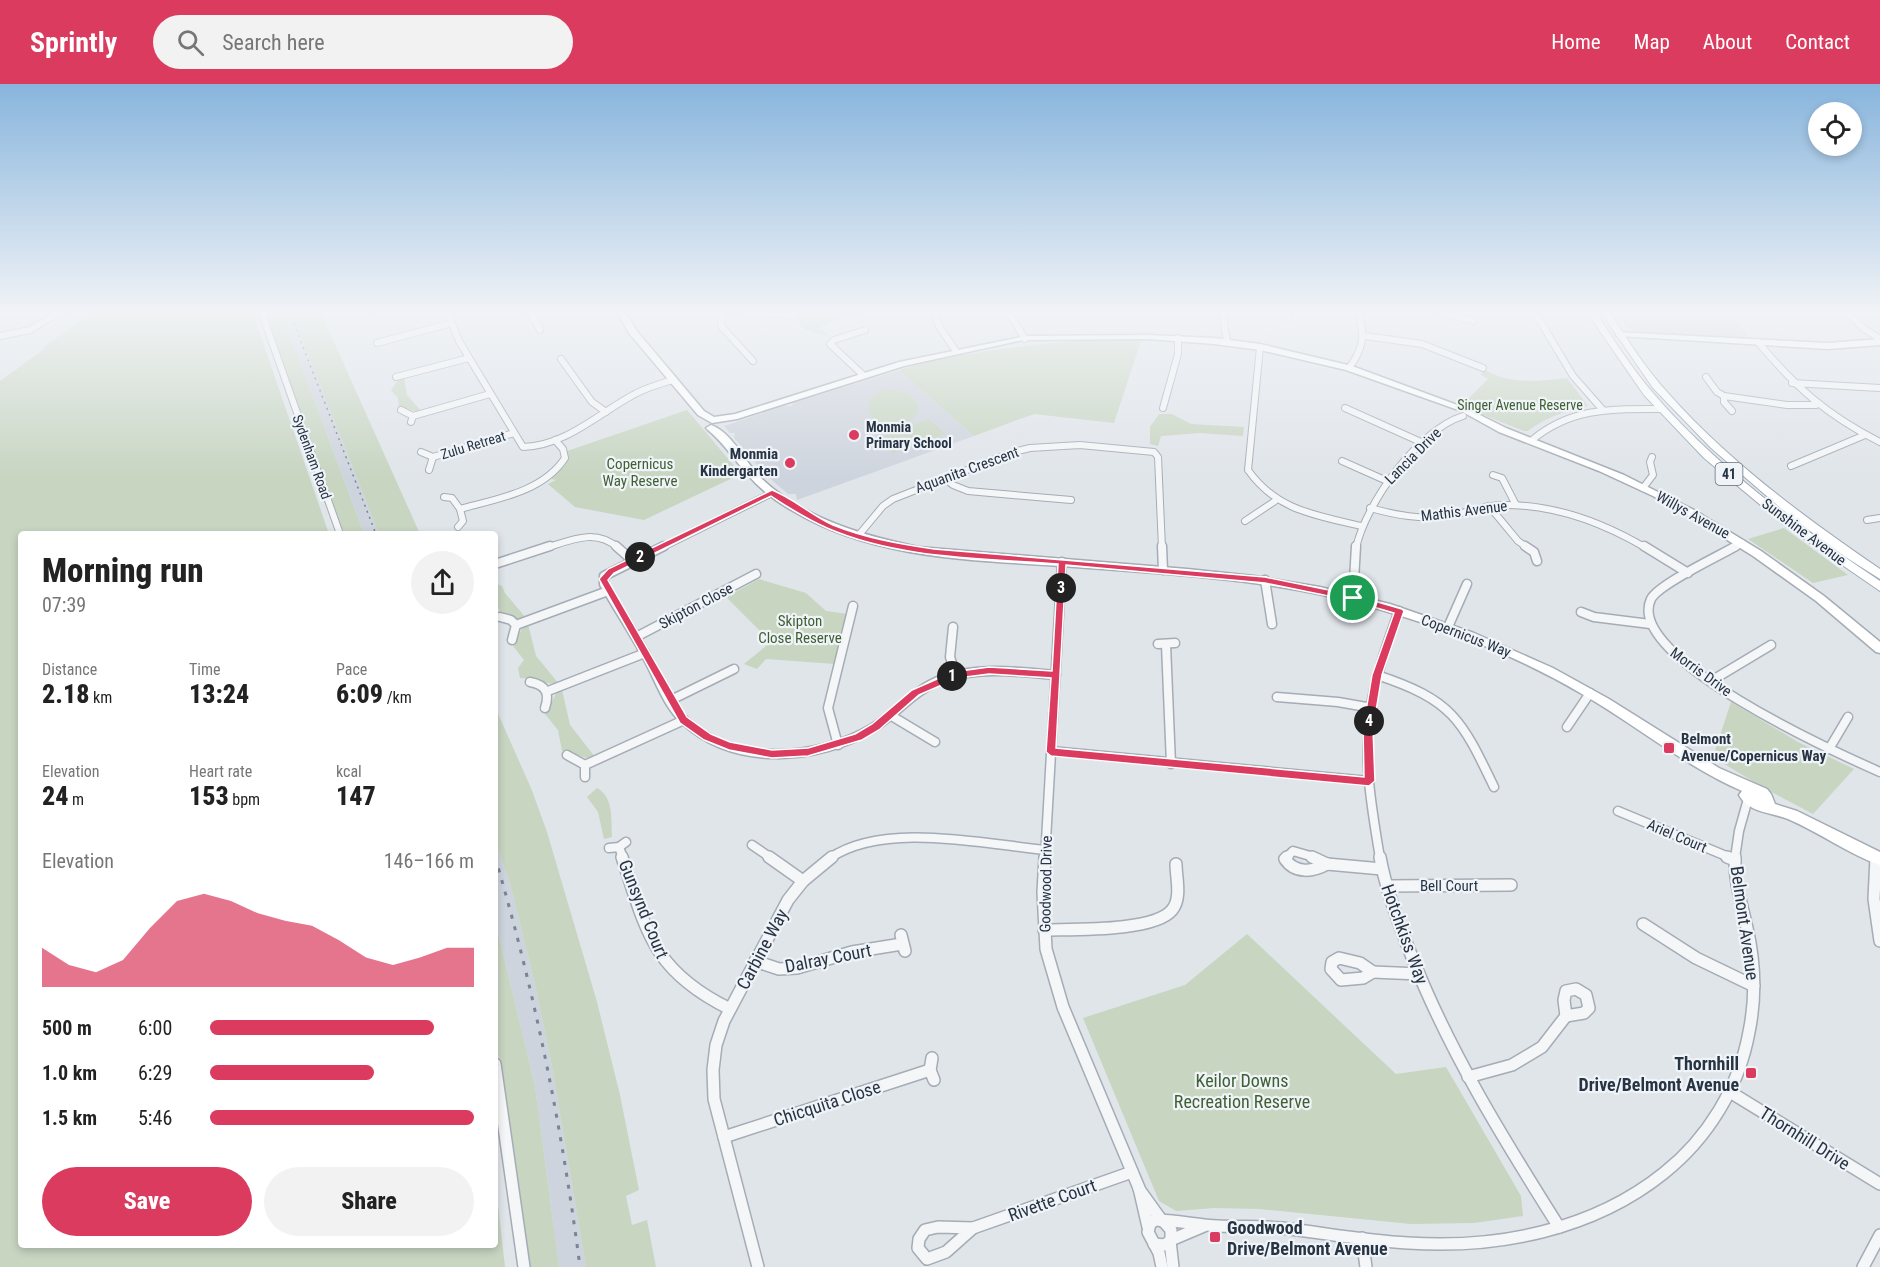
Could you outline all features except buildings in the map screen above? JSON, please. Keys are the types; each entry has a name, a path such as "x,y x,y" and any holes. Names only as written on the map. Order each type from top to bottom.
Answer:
{"main road":[{"name":"Sunshine Avenue","path":"1626,366 1658,406 1698,446 1758,498 1880,587"},
{"name":"Sunshine Avenue","path":"1642,366 1695,428 1745,474 1820,533 1880,575"},
{"path":"1647,374 1667,405 1658,406"}],"street":[{"name":"Sydenham Road","path":"281,366 339,531"},
{"path":"389,374 394,380 441,366"},
{"path":"474,366 521,445 526,447 555,440 643,390 673,380"},
{"path":"566,366 592,402 606,412"},
{"path":"661,366 713,424"},
{"path":"854,366 863,375"},
{"name":"Willys Avenue","path":"713,424 863,375 897,366"},
{"path":"1162,408 1174,366"},
{"path":"1258,366 1248,470 1262,491 1275,501 1361,526"},
{"name":"Willys Avenue","path":"1341,366 1437,401 1458,413 1532,440 1643,488 1742,543 1804,585 1880,649"},
{"path":"1477,366 1484,369"},
{"path":"1567,366 1591,399 1602,409"},
{"path":"1778,366 1816,405 1880,442"},
{"path":"1706,377 1717,392 1724,396 1787,405 1816,405"},
{"path":"1792,383 1880,388"},
{"path":"401,410 412,419 490,394"},
{"path":"1724,396 1724,402 1733,412"},
{"path":"1532,440 1558,422 1602,409 1658,406"},
{"path":"1345,408 1424,443"},
{"name":"Lancia Drive","path":"1353,598 1355,552 1361,526 1370,508 1387,481 1424,443 1458,413"},
{"name":"Copernicus Way","path":"713,424 758,481 772,493 803,514 858,536 926,551 1265,580 1353,598 1448,627 1515,655 1590,693 1756,799 1878,858"},
{"name":"Zulu Retreat","path":"433,458 514,433"},
{"path":"1790,464 1865,435"},
{"path":"460,509 536,484 551,476 565,458 563,449 555,440"},
{"name":"Aquanita Crescent","path":"858,536 883,506 908,492 1031,447 1067,445 1153,451 1158,457 1163,570"},
{"name":"Zulu Retreat","path":"421,452 430,454 433,458"},
{"path":"1643,488 1653,475 1650,462 1652,455"},
{"name":"Zulu Retreat","path":"429,470 433,458"},
{"path":"1342,461 1387,481"},
{"path":"1493,475 1503,476 1516,505"},
{"path":"944,478 953,485 968,491 1071,500"},
{"path":"772,493 604,576 603,582 671,700 684,720 708,737 753,752 793,754 838,745 858,737 890,716 915,693 956,675 989,670 1056,675"},
{"path":"444,497 452,498 460,509 463,521 458,527"},
{"path":"1245,522 1275,501"},
{"name":"Mathis Avenue","path":"1370,508 1400,515 1435,518 1489,506 1516,505 1547,508 1599,523 1635,540 1688,573"},
{"path":"1489,506 1518,541 1537,552 1537,561"},
{"path":"1867,522 1880,518"},
{"path":"498,563 582,536 608,539 633,561"},
{"path":"1581,612 1592,620 1650,624 1648,609 1652,595 1742,543"},
{"name":"Goodwood Drive","path":"1062,562 1046,850 1044,930 1046,950 1055,987 1139,1188 1148,1227"},
{"name":"Skipton Close","path":"636,637 756,574"},
{"path":"1265,580 1272,624"},
{"path":"1448,627 1467,584"},
{"path":"516,625 608,591"},
{"path":"838,745 828,708 853,606"},
{"name":"Hotchkiss Way","path":"1399,611 1377,675 1368,729 1369,781 1382,869 1419,974 1440,1024 1498,1132 1559,1227"},
{"path":"500,617 511,620 516,625"},
{"name":"Morris Drive","path":"1650,624 1676,656 1711,681 1783,725 1880,772"},
{"path":"512,640 516,625"},
{"path":"953,627 950,657 956,675"},
{"path":"1166,644 1171,764"},
{"path":"1711,681 1771,645"},
{"path":"548,691 645,653"},
{"path":"671,700 734,669"},
{"path":"1377,675 1425,692 1449,708 1465,727 1494,787"},
{"path":"530,682 542,685 548,691 549,696 545,708"},
{"path":"1567,727 1590,693"},
{"path":"1277,697 1338,702 1372,708"},
{"path":"890,716 935,743"},
{"path":"1829,749 1848,717"},
{"path":"585,765 684,720"},
{"path":"1051,752 1369,781"},
{"path":"567,754 585,765"},
{"path":"585,765 585,777"},
{"path":"1743,821 1756,799"},
{"name":"Belmont Avenue","path":"1163,1221 1262,1226 1423,1244 1464,1243 1522,1236 1559,1227 1618,1205 1639,1193 1664,1174 1700,1138 1730,1092 1744,1057 1754,986 1750,946 1738,891 1735,860 1743,821 1756,799"},
{"name":"Ariel Court","path":"1618,811 1735,860"},
{"name":"Carbine Way","path":"758,1267 714,1099 713,1070 716,1045 730,1009 788,900 803,881 835,855 860,844 889,837 921,837 1046,850"},
{"path":"752,845 803,881"},
{"name":"Gunsynd Court","path":"618,846 653,941 664,964 698,994 730,1009"},
{"path":"1878,858 1872,877 1874,911 1880,941"},
{"path":"1044,930 1140,924 1164,918 1172,909 1177,895 1176,864"},
{"path":"1327,864 1382,869"},
{"name":"Bell Court","path":"1387,886 1510,885"},
{"path":"1643,924 1696,958 1754,986"},
{"name":"Dalray Court","path":"755,961 779,969 797,968 852,952 903,944"},
{"path":"1373,972 1419,974"},
{"path":"1468,1077 1512,1065 1542,1047 1566,1016"},
{"name":"Chicquita Close","path":"724,1137 932,1069"},
{"path":"498,1083 524,1267"},
{"name":"Thornhill Drive","path":"1730,1092 1880,1184"},
{"name":"Rivette Court","path":"973,1228 1132,1172"},
{"name":"Goodwood Drive","path":"1139,1188 1163,1221"},
{"path":"1162,1267 1149,1236 1148,1227 1155,1220 1163,1221 1171,1230 1173,1267"},
{"name":"Belmont Avenue","path":"1170,1240 1208,1225"},
{"path":"1863,1267 1880,1235"},
{"path":"1362,1238 1366,1267"},
{"path":"1154,1244 1161,1246 1170,1240"}],"shaded area":[{"path":"302,366 313,366 378,531 363,531"},
{"name":"Monmia Primary School","path":"899,370 974,436 797,500 796,494 788,494 766,475 734,438 735,433 730,433 724,426 784,406 792,406 793,403"},
{"path":"498,849 511,887 534,980 552,1066 586,1267 559,1267 535,1086 498,932"}],"green space":[{"path":"21,366 271,366 328,531 18,531 18,1248 498,1248 498,1205 505,1267 0,1267 0,381"},
{"path":"285,366 302,366 363,531 343,531"},
{"path":"313,366 345,366 419,531 378,531"},
{"path":"914,366 1133,366 1114,423 1034,414 974,436 899,370"},
{"name":"Singer Avenue Reserve","path":"1487,371 1517,380 1567,378 1588,406 1556,415 1524,431 1461,406 1488,379 1480,374"},
{"path":"404,377 407,395 422,412 399,408 398,398 391,390 398,380"},
{"path":"891,389 909,393 918,405 911,421 894,427 875,422 868,408 871,400 878,393"},
{"name":"Copernicus Way Reserve","path":"687,410 741,474 644,520 575,507 548,484 556,480 551,479 566,464 567,451"},
{"path":"1159,414 1172,414 1191,424 1244,427 1243,436 1200,433 1161,436 1158,446 1150,444 1150,427"},
{"path":"929,419 945,434 893,453 878,438"},
{"path":"1784,528 1848,575 1813,583 1748,539"},
{"name":"Skipton Close Reserve","path":"759,579 806,593 826,611 848,614 835,664 766,659 757,669 744,664 771,642 726,597"},
{"path":"498,584 502,586 526,618 519,620 500,613"},
{"path":"528,624 536,656 559,684 520,678 518,668 524,660 513,646 522,629"},
{"path":"558,690 562,690 570,725 595,757 587,758 562,751 558,730 545,714"},
{"path":"1731,702 1798,742 1854,769 1813,814 1764,788 1713,757"},
{"path":"498,714 531,788 547,832 597,1002 620,1095 639,1190 626,1196 632,1225 647,1220 656,1267 586,1267 552,1066 511,887 498,849"},
{"path":"597,788 606,797 610,810 612,837 604,839 598,812 587,797"},
{"path":"498,932 535,1086 559,1267 529,1267 498,1054"},
{"name":"Keilor Downs Recreation Reserve","path":"1247,934 1396,1074 1446,1067 1521,1196 1523,1216 1474,1223 1411,1224 1259,1209 1214,1208 1176,1211 1159,1201 1083,1018 1185,985"}],"railway":[{"path":"311,366 375,531"},
{"path":"498,868 523,958 546,1061 565,1163 580,1267"}],"place":[{"name":"Monmia Primary School","path":"854,435"},
{"name":"Monmia Kindergarten","path":"790,463"},
{"name":"Belmont Avenue/Copernicus Way","path":"1669,748"},
{"name":"Thornhill Drive/Belmont Avenue","path":"1751,1073"},
{"name":"Goodwood Drive/Belmont Avenue","path":"1215,1237"}],"route":[{"path":"1353,598 1265,580 1062,562 1056,675 989,670 956,675 915,693 876,727 858,737 825,749 793,754 772,754 729,746 694,729 684,720 676,711 603,579 611,571 772,493 803,514 832,527 893,545 934,552 1062,562 1062,569 1056,675 1051,752 1369,781 1368,729 1377,675 1399,611 1353,598"}]}
